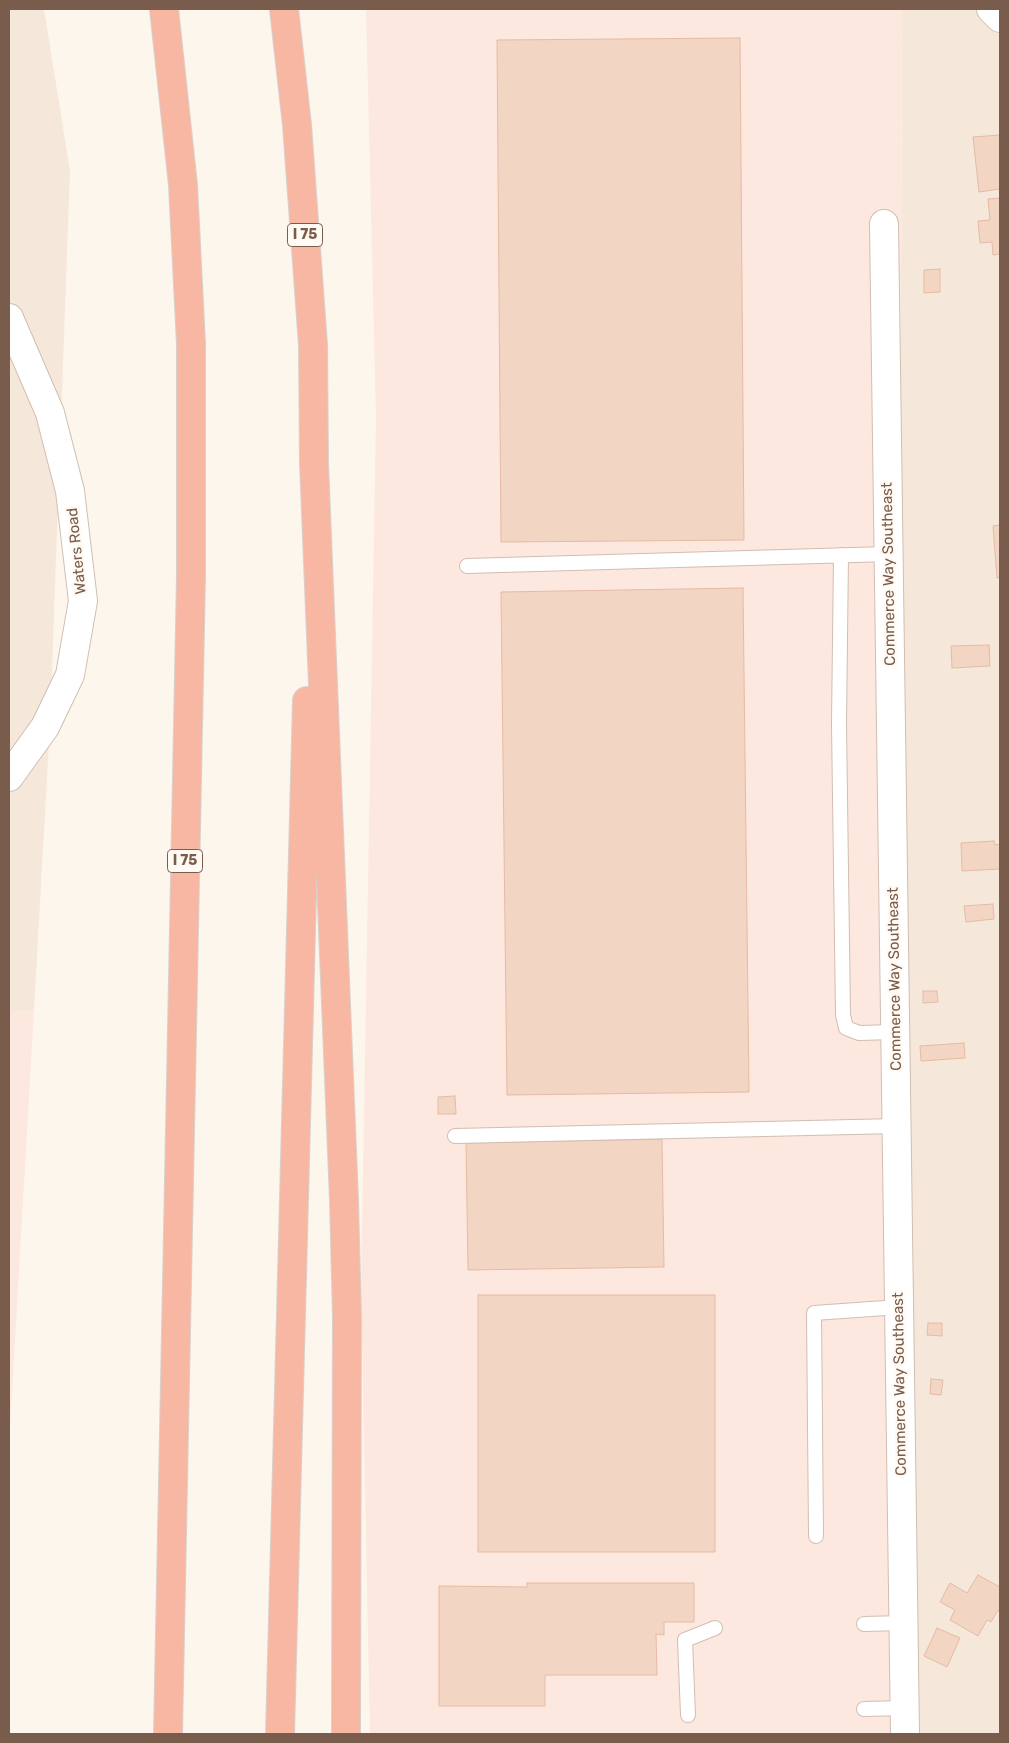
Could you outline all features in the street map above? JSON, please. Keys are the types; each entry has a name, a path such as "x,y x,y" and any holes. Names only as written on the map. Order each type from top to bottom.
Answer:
{"highway":[{"name":"I 75","path":"164,9 183,185 189,314 192,576 168,1724"},
{"name":"I 75","path":"280,1722 314,463 311,316 297,125 284,9"},
{"path":"314,463 346,1268 346,1722"}],"street":[{"path":"991,9 1000,18"},
{"name":"Commerce Way Southeast","path":"884,224 905,1734"},
{"name":"Waters Road","path":"9,777 45,727 70,675 83,601 70,491 50,413 10,324"}],"lane":[{"path":"467,566 889,554"},
{"path":"841,556 839,724 843,1015 846,1028 859,1033 896,1032"},
{"path":"455,1136 897,1126"},
{"path":"816,1536 814,1313 899,1307"},
{"path":"864,1624 903,1622"},
{"path":"688,1715 685,1640 715,1628"},
{"path":"864,1709 905,1708"}],"shaded area":[{"path":"9,9 44,9 70,171 50,725 34,1010 9,1013"},
{"path":"366,9 902,9 900,549 908,1734 370,1734 361,1288 376,417"},
{"path":"902,9 1000,9 1000,1734 908,1734 900,549"},
{"path":"34,1010 9,1445 9,1013"}],"building":[{"path":"740,38 744,540 501,542 497,40"},
{"path":"1000,135 1000,189 979,192 973,137"},
{"path":"1000,198 1000,254 993,255 992,242 980,243 978,221 990,220 988,199"},
{"path":"940,269 940,292 924,293 924,270"},
{"path":"1000,525 1000,577 997,578 993,526"},
{"path":"743,588 749,1092 507,1095 501,592"},
{"path":"989,645 990,666 952,668 951,646"},
{"path":"994,841 995,845 1000,844 1000,869 962,871 961,843"},
{"path":"993,904 994,919 966,922 964,906"},
{"path":"923,991 937,991 938,1002 923,1003"},
{"path":"964,1043 965,1058 921,1061 920,1046"},
{"path":"455,1096 456,1114 438,1114 438,1097"},
{"path":"662,1139 664,1267 468,1270 466,1143"},
{"path":"478,1295 715,1295 715,1552 478,1552"},
{"path":"928,1323 942,1323 942,1336 927,1335"},
{"path":"931,1379 943,1380 941,1395 930,1394"},
{"path":"978,1575 1000,1587 1000,1611 998,1610 991,1622 987,1620 978,1636 950,1620 955,1610 940,1602 950,1583 967,1593"},
{"path":"527,1583 694,1583 694,1622 664,1622 664,1635 656,1634 657,1675 545,1675 545,1706 439,1706 439,1586 527,1587"},
{"path":"937,1628 960,1638 947,1667 924,1656"}]}
